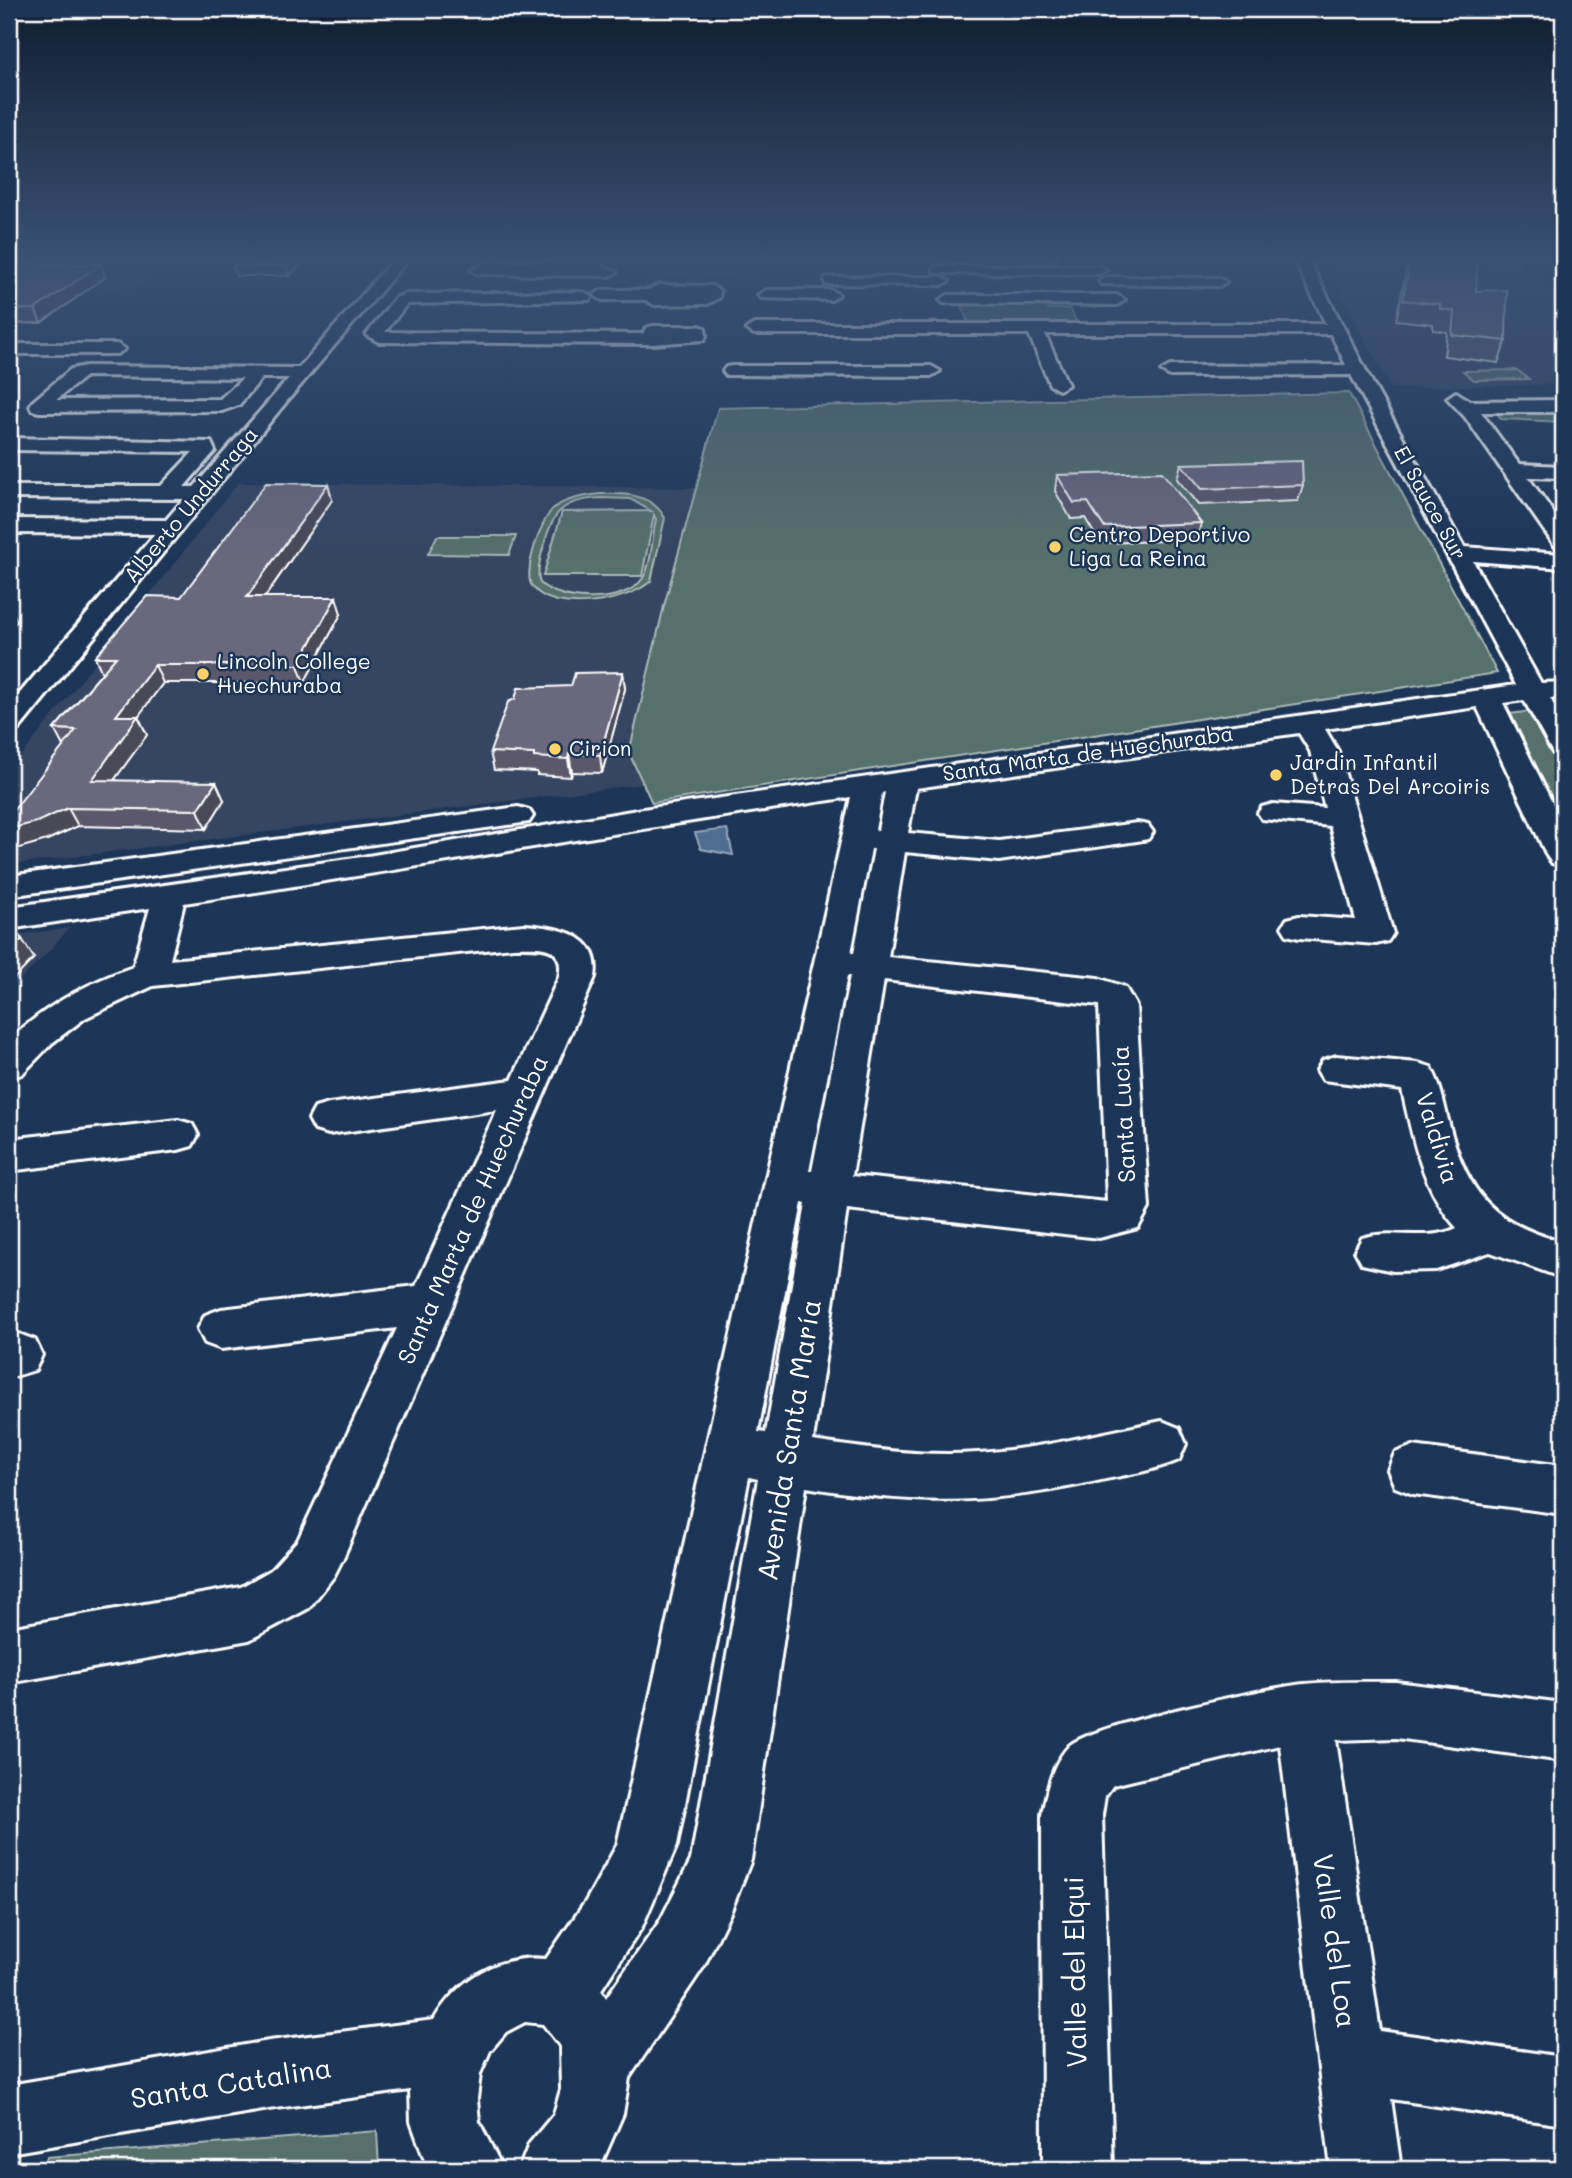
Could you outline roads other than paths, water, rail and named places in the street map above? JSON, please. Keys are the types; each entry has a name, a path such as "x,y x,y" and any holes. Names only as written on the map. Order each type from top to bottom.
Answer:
{"street":[{"name":"Alberto Undurraga","path":"9,723 317,359"},
{"path":"732,371 782,371 933,380 928,359"},
{"path":"1048,359 1059,385"},
{"name":"El Sauce Sur","path":"1351,359 1562,740"},
{"path":"1164,360 1357,370"},
{"path":"1164,360 1182,389"},
{"path":"258,372 232,401 211,407 39,406 76,373 86,371 258,372 303,373"},
{"path":"782,371 782,394"},
{"path":"1467,409 1563,406"},
{"path":"1467,409 1563,425"},
{"path":"1467,409 1559,531"},
{"path":"9,444 204,446 205,451 167,493"},
{"path":"1513,470 1563,472"},
{"path":"9,492 203,493"},
{"path":"9,526 175,527"},
{"path":"1457,553 1563,561"},
{"path":"1472,581 1563,572"},
{"name":"Santa Marta de Huechuraba","path":"1533,691 1542,678 1563,670"},
{"name":"Santa Marta de Huechuraba","path":"9,918 362,867 643,818 1486,697 1563,690"},
{"path":"1486,697 1563,856"},
{"path":"1299,927 1376,933 1324,751 1307,723"},
{"name":"Avenida Santa María","path":"554,2169 567,2157 584,2131 594,2099 596,2068 591,2037 579,2012 559,1995 614,1918 635,1880 647,1845 728,1451 806,1188 885,783"},
{"path":"1273,813 1343,818"},
{"name":"Santa Marta de Huechuraba","path":"9,886 494,818 557,815 643,818"},
{"path":"873,840 1018,850 1138,832"},
{"path":"54,912 63,879"},
{"path":"149,974 170,895"},
{"name":"Santa Marta de Huechuraba","path":"9,1065 41,1031 62,1014 106,989 149,974 513,936 556,940 575,950 580,967 527,1092 316,1558 290,1589 249,1613 228,1619 9,1655"},
{"name":"Santa Lucía","path":"806,1188 1099,1221 1123,1216 1128,1208 1118,1006 1112,996 1098,990 849,965"},
{"name":"Valdivia","path":"1336,1070 1418,1077 1452,1191 1463,1206 1490,1229 1517,1245 1563,1260"},
{"path":"329,1119 527,1092"},
{"path":"9,1155 177,1135"},
{"name":"Avenida Santa María","path":"596,2068 698,1918 721,1860 786,1459 806,1188"},
{"path":"1377,1251 1441,1254 1467,1245 1490,1229"},
{"path":"221,1329 432,1304"},
{"path":"728,1451 895,1475 962,1478 1009,1473 1162,1444"},
{"path":"1413,1470 1563,1490"},
{"path":"1304,1713 1396,1710 1563,1732"},
{"name":"Valle del Elqui","path":"1078,2169 1072,1815 1073,1799 1082,1777 1090,1766 1113,1755 1235,1725 1304,1713"},
{"name":"Valle del Loa","path":"1304,1713 1366,2169"},
{"path":"468,2169 454,2151 444,2120 444,2086 453,2051 470,2021 493,2001 516,1990 538,1989 559,1995"},
{"name":"Santa Catalina","path":"9,2119 269,2075 453,2051"},
{"path":"1351,2060 1563,2091"}],"place":[{"name":"Centro Deportivo Liga La Reina","path":"1055,547"},
{"name":"Lincoln College Huechuraba","path":"203,674"},
{"name":"Cirion","path":"555,749"},
{"name":"Jardin Infantil Detras Del Arcoiris","path":"1276,775"}]}
